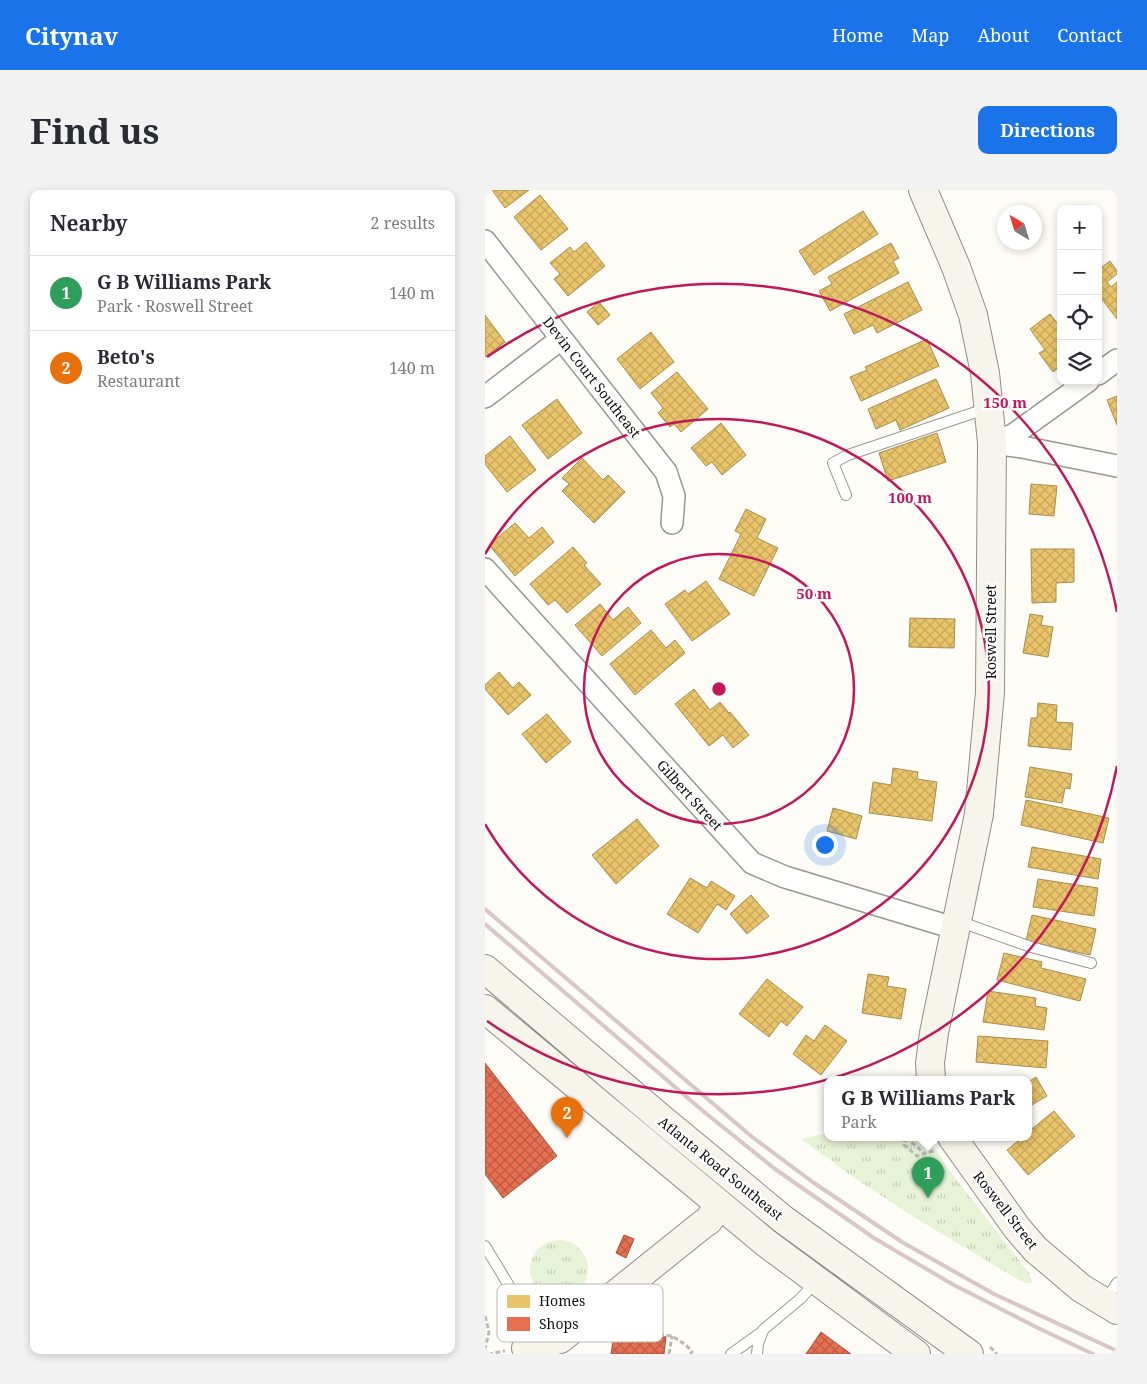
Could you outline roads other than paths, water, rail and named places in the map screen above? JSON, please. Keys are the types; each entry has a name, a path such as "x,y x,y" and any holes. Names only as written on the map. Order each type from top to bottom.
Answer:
{"street":[{"name":"Roswell Street","path":"923,190 956,267 973,315 980,344 992,443 990,692 979,814 934,1033 930,1062 931,1076"},
{"name":"Devin Court Southeast","path":"485,241 666,472 674,496 673,523"},
{"path":"485,397 561,339"},
{"path":"1102,371 1117,360"},
{"path":"992,443 1017,433 1083,385"},
{"path":"992,443 1117,466"},
{"name":"Gilbert Street","path":"485,569 752,863 785,877 956,924"},
{"name":"Atlanta Road Southeast","path":"485,969 784,1220 969,1354"},
{"name":"Atlanta Road Southeast","path":"485,1009 765,1244 916,1354"},
{"name":"Roswell Street","path":"945,1142 1035,1250 1081,1288 1113,1298"},
{"path":"628,1284 709,1220 718,1204"},
{"path":"526,1351 550,1342"}],"lane":[{"path":"846,495 833,463 847,455 989,407"},
{"path":"956,924 1091,963"},
{"path":"485,1246 508,1284"},
{"path":"731,1354 763,1330 817,1282"},
{"path":"757,1354 763,1330"}],"railway":[{"path":"485,909 751,1136 814,1183 902,1242 994,1294 1117,1351"},
{"path":"485,924 703,1111 775,1169 874,1238 952,1284 1093,1354"}],"place":[{"name":"Beto's","path":"567,1138"},
{"name":"G B Williams Park","path":"928,1198"}]}
